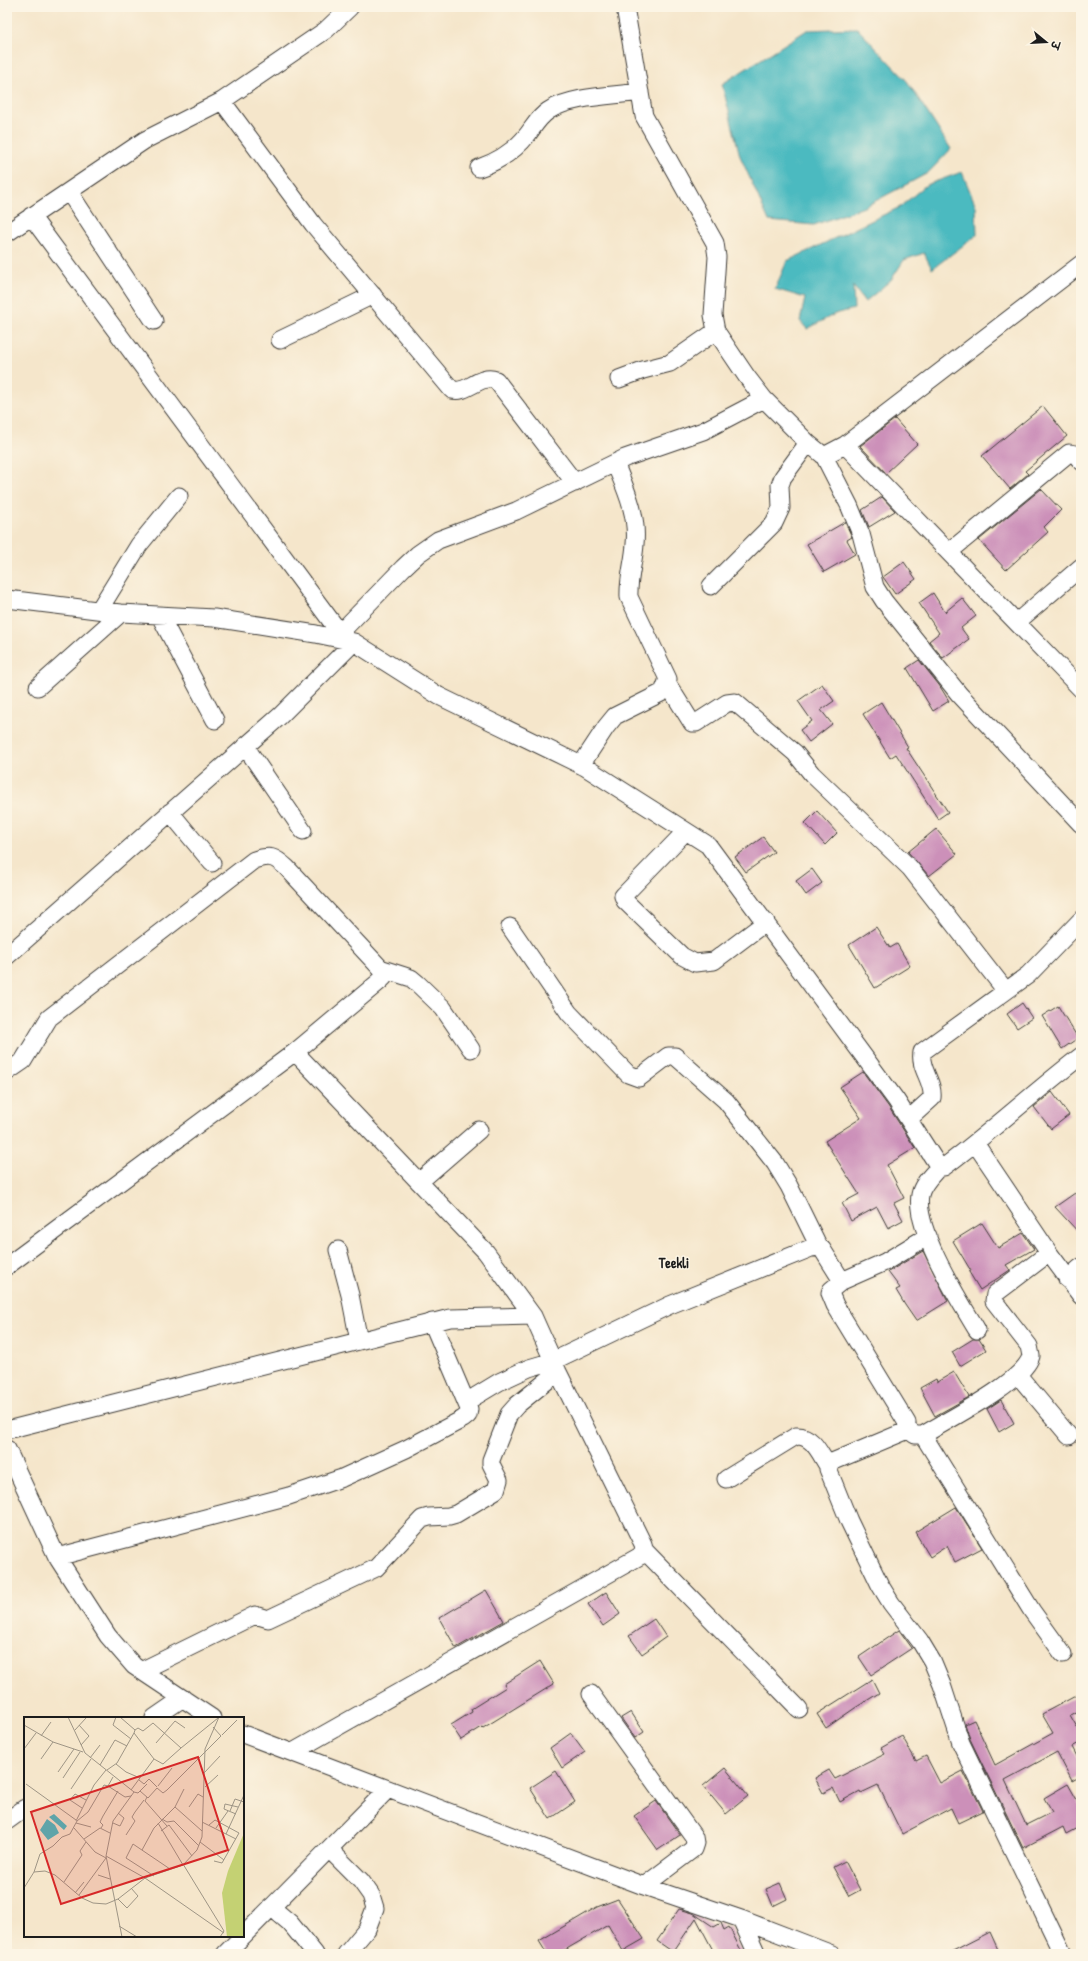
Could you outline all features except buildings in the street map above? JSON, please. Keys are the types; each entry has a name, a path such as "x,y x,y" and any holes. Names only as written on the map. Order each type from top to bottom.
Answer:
{"street":[{"path":"7,233 145,140 222,101 326,30 350,7"},
{"path":"625,7 644,116 715,243 717,257 713,315 716,332 764,399 808,443 824,456 849,504 861,534 875,587 884,601 959,694 1081,824"},
{"path":"478,168 502,159 515,148 542,116 549,110 568,102 640,92"},
{"path":"222,101 313,224 452,390 458,392 483,379 496,380 575,483"},
{"path":"69,192 154,321"},
{"path":"31,216 338,635"},
{"path":"824,456 845,445 1081,264"},
{"path":"280,340 372,295"},
{"path":"619,379 643,370 670,363 716,332"},
{"path":"338,635 403,568 418,554 433,544 516,511 615,463 703,431 764,399"},
{"path":"711,586 774,524 781,508 779,494 783,477 808,443"},
{"path":"845,445 1080,686"},
{"path":"949,552 1069,453 1075,454 1081,461"},
{"path":"581,765 606,727 616,716 663,692 668,679 629,597 628,582 635,545 636,524 627,492 615,463"},
{"path":"99,610 139,545 179,496"},
{"path":"1017,622 1081,567"},
{"path":"7,599 121,613 214,618 338,635 354,642 439,696 581,765 708,845 766,922 909,1119 939,1167"},
{"path":"38,687 121,613"},
{"path":"160,616 215,720"},
{"path":"7,956 280,716 354,642"},
{"path":"667,683 692,723 696,723 727,703 735,702 795,753 812,774 910,868 1006,991"},
{"path":"245,746 303,831"},
{"path":"170,812 212,863"},
{"path":"686,831 625,894 625,901 682,956 695,963 714,961 766,922"},
{"path":"7,1072 23,1061 49,1018 254,860 267,856 278,860 287,868 383,968 411,978 417,983 443,1008 471,1050"},
{"path":"909,1119 932,1098 932,1086 925,1072 921,1059 922,1052 1028,975 1081,920"},
{"path":"510,927 569,1014 628,1074 639,1078 668,1056 675,1056 726,1101 775,1163 789,1186 820,1247 825,1252 842,1281"},
{"path":"7,1266 295,1052 380,981 384,974 383,968"},
{"path":"295,1052 486,1252 534,1316 555,1366 643,1544 644,1550 799,1709"},
{"path":"977,1330 953,1291 928,1236 919,1207 920,1193 926,1181 939,1167 944,1167 975,1144 1038,1089 1081,1056"},
{"path":"419,1182 479,1130"},
{"path":"975,1144 1066,1279 1081,1296"},
{"path":"907,1430 907,1423 835,1305 830,1294 831,1290 842,1281 885,1262 928,1236"},
{"path":"141,1671 255,1615 268,1619 376,1568 422,1519 456,1514 496,1490 500,1480 491,1464 491,1460 509,1414 555,1366 670,1305 811,1248 820,1247"},
{"path":"338,1250 350,1294 359,1341"},
{"path":"907,1430 915,1435 923,1435 1018,1376 1030,1360 1031,1351 994,1301 994,1297 995,1294 1049,1253"},
{"path":"1066,1279 1081,1267"},
{"path":"7,1430 450,1318 534,1316"},
{"path":"57,1557 290,1496 342,1478 406,1449 463,1419 469,1413 466,1402 432,1322"},
{"path":"466,1402 498,1382 529,1368 555,1366"},
{"path":"1018,1376 1069,1436"},
{"path":"828,1466 832,1462 907,1430"},
{"path":"923,1435 1032,1611 1063,1654"},
{"path":"726,1479 796,1436 804,1436 811,1440 828,1466 829,1474 849,1521 880,1585 890,1603 920,1641 932,1661 942,1685 961,1743 1063,1954"},
{"path":"7,1448 57,1557 108,1636 134,1666 211,1717"},
{"path":"293,1752 640,1556 644,1550"},
{"path":"591,1694 694,1837 695,1843 692,1849 644,1886"},
{"path":"155,1717 183,1698"},
{"path":"244,1734 644,1886 832,1954"},
{"path":"244,1935 388,1789"},
{"path":"7,1821 24,1809"},
{"path":"329,1849 361,1881 371,1894 375,1908 367,1929 346,1954"},
{"path":"271,1908 290,1923 315,1954"},
{"path":"741,1920 757,1954"},
{"path":"225,1954 242,1937"}],"water":[{"path":"857,28 907,81 951,149 928,173 864,207 814,225 769,221 740,156 722,84 807,30"},
{"path":"962,172 976,206 977,235 932,269 924,253 904,260 891,280 865,302 853,286 854,309 835,314 807,329 800,321 805,298 775,289 787,261 900,207 926,185"}],"district":[{"name":"Teekli","path":"674,1262"}]}
